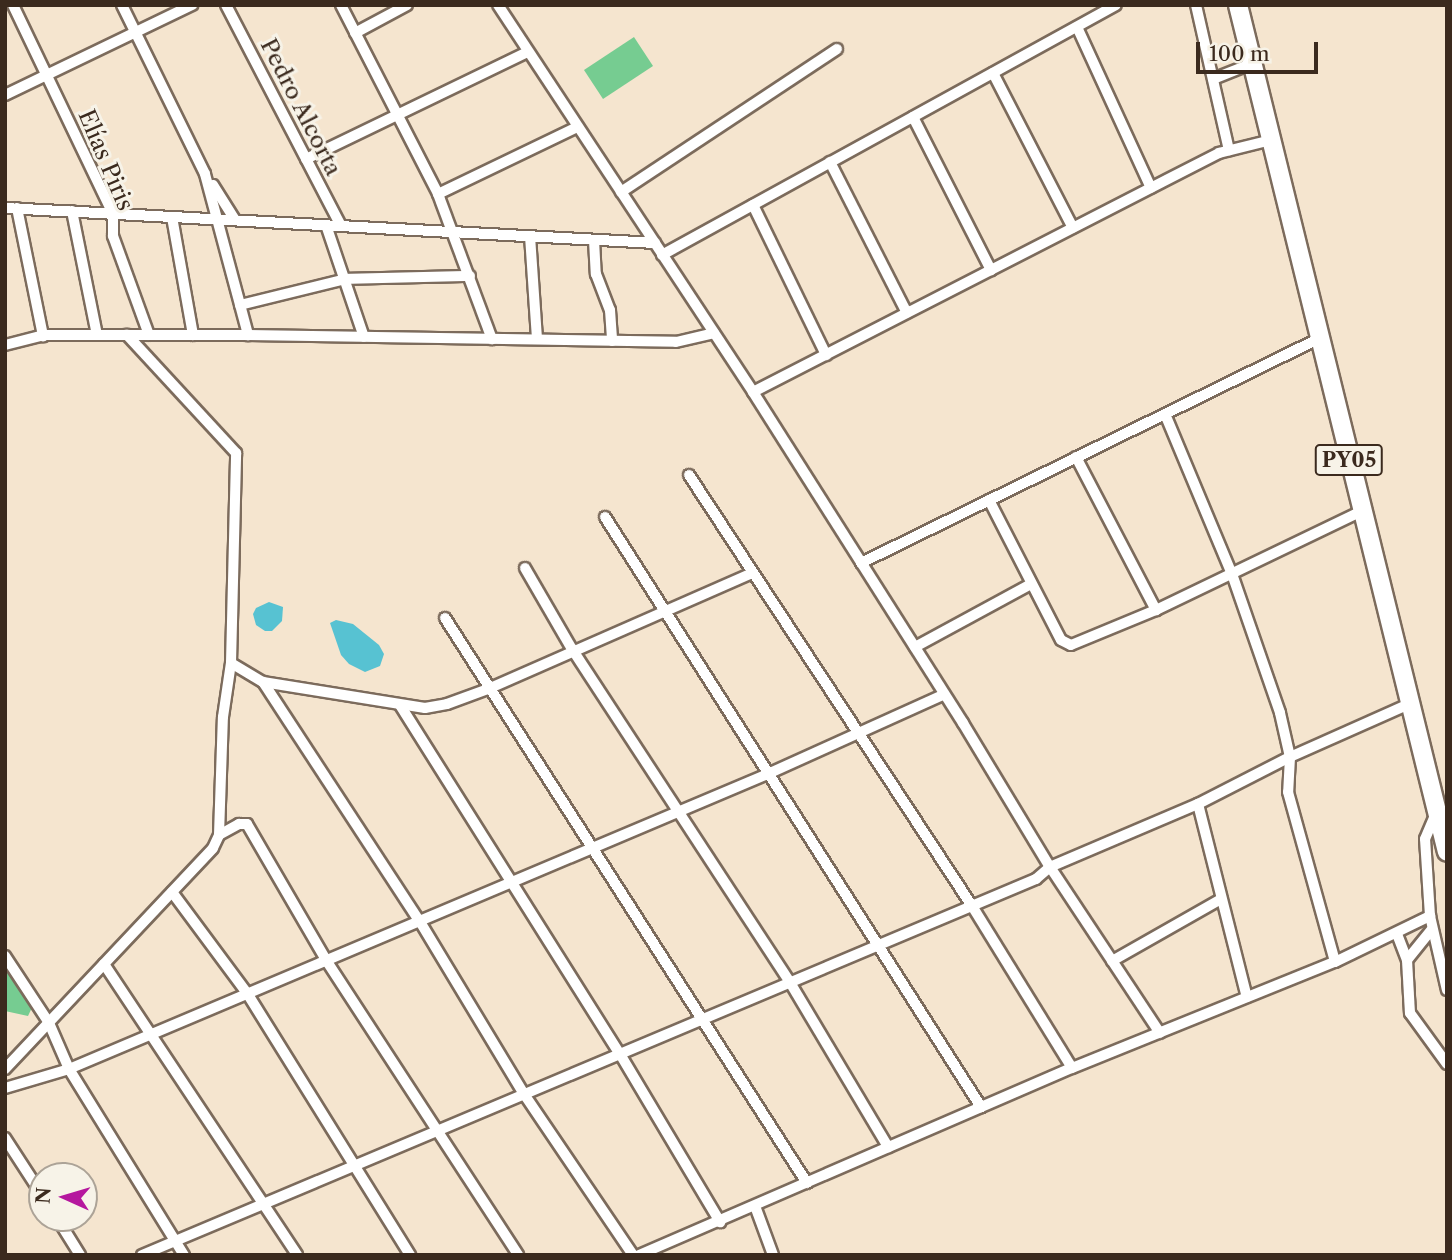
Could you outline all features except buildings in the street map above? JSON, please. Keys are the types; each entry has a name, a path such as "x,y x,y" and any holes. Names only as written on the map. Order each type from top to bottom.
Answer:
{"highway":[{"name":"PY05","path":"1238,5 1409,704 1429,779 1442,808 1447,852"}],"street":[{"name":"Elías Piris","path":"13,5 113,214 113,236 149,335"},
{"path":"122,5 205,174 235,220"},
{"path":"5,95 192,5"},
{"name":"Pedro Alcorta","path":"226,5 341,226"},
{"path":"341,5 438,194 492,339"},
{"path":"355,33 407,5"},
{"path":"498,5 753,392 915,647 1050,867 1160,1033"},
{"path":"662,255 1116,5"},
{"path":"1196,5 1229,150"},
{"path":"1077,27 1151,188"},
{"path":"621,192 837,49"},
{"path":"306,159 527,52"},
{"path":"1213,79 1253,63"},
{"path":"993,73 1073,228"},
{"path":"913,117 991,270"},
{"path":"438,194 577,127"},
{"path":"753,392 1229,150 1271,140"},
{"path":"830,162 907,313"},
{"path":"205,174 248,335"},
{"path":"753,205 827,355"},
{"path":"5,208 655,243"},
{"path":"17,208 43,336"},
{"path":"72,211 97,335"},
{"path":"172,217 193,335"},
{"path":"326,225 363,337"},
{"path":"530,236 537,339"},
{"path":"594,240 596,274 610,310 612,341"},
{"path":"240,305 346,279 470,276"},
{"path":"6,342 43,336 248,335 676,342 714,333"},
{"path":"5,1069 213,848 219,835 223,717 231,663 236,453 127,335"},
{"path":"862,563 1318,339"},
{"path":"1165,414 1232,574 1280,713 1290,757 1288,792 1335,962"},
{"path":"1076,457 1156,610"},
{"path":"689,475 972,906 1072,1068"},
{"path":"989,500 1061,640 1071,645 1156,610 1362,512"},
{"path":"605,517 771,773 981,1107"},
{"path":"525,568 572,649 791,984 888,1147"},
{"path":"231,663 263,682 400,705 436,706 488,689 572,649 752,573"},
{"path":"915,647 1031,584"},
{"path":"445,618 807,1183"},
{"path":"263,682 419,920 524,1094 633,1255"},
{"path":"5,1088 69,1069 771,773 943,695"},
{"path":"142,1255 1036,879 1050,867 1198,804 1290,757 1409,704"},
{"path":"400,705 620,1054 720,1222"},
{"path":"1198,804 1247,997"},
{"path":"1442,808 1425,839 1430,916 1447,990"},
{"path":"219,835 239,824 247,824 326,960 518,1255"},
{"path":"172,892 247,993 411,1255"},
{"path":"1112,961 1221,899"},
{"path":"639,1255 1072,1068 1335,962 1430,916"},
{"path":"1407,960 1432,929"},
{"path":"1397,934 1407,960 1407,999 1410,1013 1447,1064"},
{"path":"5,956 49,1023 69,1069 184,1255"},
{"path":"104,964 297,1255"},
{"path":"1430,1043 1447,1051"},
{"path":"5,1138 28,1173"},
{"path":"755,1206 773,1255"},
{"path":"66,1232 80,1255"}],"green space":[{"path":"634,37 653,66 603,99 584,70"},
{"path":"5,964 27,978 27,984 36,999 28,1016 5,1011"}],"water":[{"path":"269,602 283,607 282,621 272,631 265,631 256,625 253,614 256,608"},
{"path":"336,620 353,624 379,645 384,654 380,666 365,672 349,664 341,655 330,623"}]}
